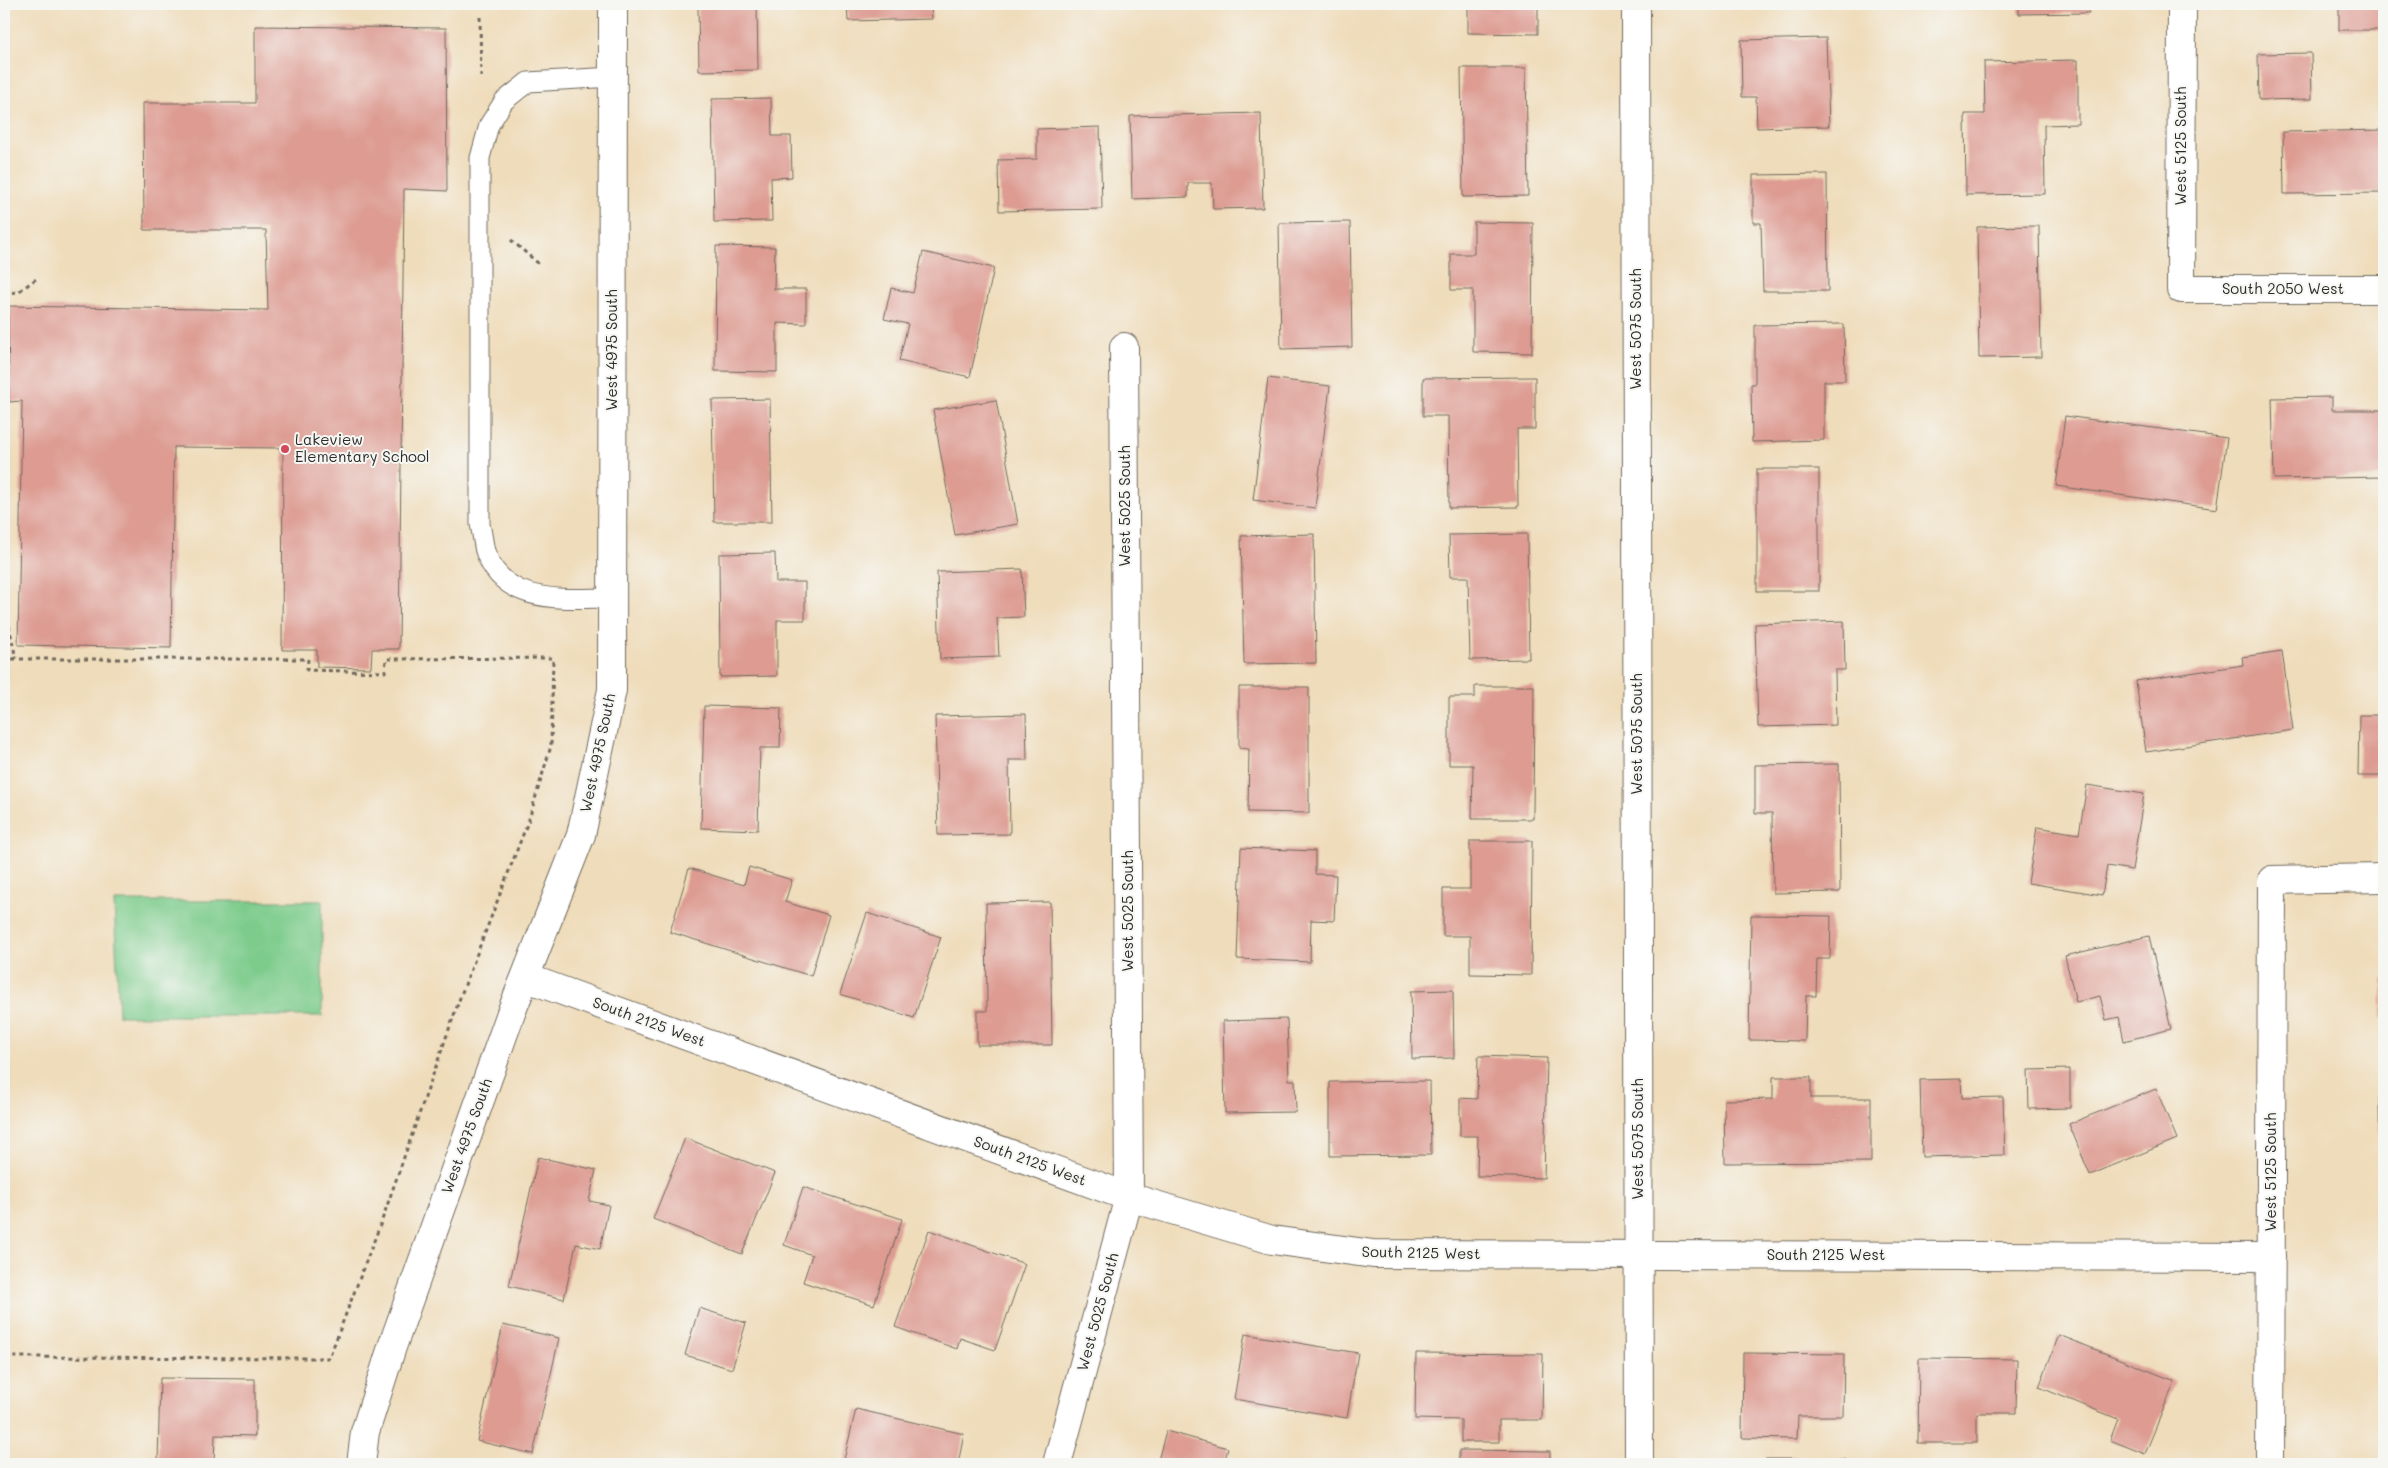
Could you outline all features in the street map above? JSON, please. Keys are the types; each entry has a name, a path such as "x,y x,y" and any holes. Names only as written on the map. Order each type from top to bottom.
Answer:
{"street":[{"name":"West 4975 South","path":"361,1464 366,1432 392,1347 511,1013 527,978 581,835 612,690 613,4"},
{"name":"West 5075 South","path":"1636,4 1638,1464"},
{"name":"West 5125 South","path":"2181,289 2182,4"},
{"name":"South 2050 West","path":"2181,289 2384,288"},
{"name":"West 5025 South","path":"1057,1464 1129,1197 1124,348"},
{"name":"West 5125 South","path":"2270,1464 2272,880 2384,878"},
{"name":"South 2125 West","path":"527,978 1129,1197 1272,1240 1373,1254 2271,1257"}],"lane":[{"path":"612,598 532,596 512,586 497,571 486,551 480,524 480,158 489,124 504,101 528,82 613,76"}],"path":[{"path":"480,17 481,83"},
{"path":"4,292 18,292 36,279"},
{"path":"4,602 16,659"},
{"path":"4,659 308,659 307,670 385,672 386,659 553,658 550,746 529,819 461,995 382,1220 329,1358 4,1357"}],"green space":[{"path":"114,901 322,901 322,1016 119,1016"}],"building":[{"path":"698,4 757,4 758,70 699,71"},
{"path":"847,4 931,4 932,19 848,21"},
{"path":"1468,4 1538,4 1538,34 1468,33"},
{"path":"2019,4 2089,4 2089,13 2019,14"},
{"path":"2339,4 2384,4 2384,30 2339,30"},
{"path":"255,26 446,28 447,191 404,189 399,649 372,649 371,668 317,667 317,650 282,650 283,448 174,447 171,648 18,645 22,401 9,402 8,306 268,310 266,230 144,230 143,103 255,103"},
{"path":"1826,38 1829,126 1757,128 1756,97 1742,97 1741,40"},
{"path":"2311,53 2312,99 2259,100 2258,54"},
{"path":"2078,60 2078,124 2044,125 2045,194 1966,195 1965,114 1985,114 1984,62"},
{"path":"1461,68 1526,68 1528,196 1463,197"},
{"path":"771,98 772,136 791,136 792,177 771,178 772,221 714,222 712,99"},
{"path":"1261,113 1263,208 1213,209 1212,183 1188,183 1188,197 1132,199 1130,116"},
{"path":"1100,127 1102,209 999,211 998,160 1037,159 1037,129"},
{"path":"2384,130 2384,193 2284,194 2283,132"},
{"path":"1827,174 1828,291 1763,291 1761,223 1753,223 1753,175"},
{"path":"1350,222 1352,347 1281,349 1279,223"},
{"path":"1474,222 1533,223 1532,353 1473,352 1473,290 1451,290 1451,254 1474,254"},
{"path":"2039,226 2041,357 1979,358 1977,227"},
{"path":"716,246 775,247 774,289 806,289 806,324 777,323 777,372 715,371"},
{"path":"923,252 994,268 970,377 899,361 908,324 884,319 891,288 913,293"},
{"path":"1844,324 1845,381 1824,381 1824,440 1752,442 1751,384 1755,384 1755,325"},
{"path":"1535,377 1535,429 1517,429 1518,507 1449,508 1448,416 1423,416 1423,378"},
{"path":"1268,378 1330,386 1315,508 1253,500"},
{"path":"2332,397 2332,410 2384,410 2384,477 2274,479 2272,398"},
{"path":"770,399 772,522 714,522 712,400"},
{"path":"996,400 1018,524 955,535 933,410"},
{"path":"2065,416 2227,438 2217,509 2056,486"},
{"path":"1757,469 1819,469 1819,591 1757,591"},
{"path":"1314,534 1316,663 1244,664 1241,536"},
{"path":"1527,534 1529,659 1470,660 1468,577 1450,577 1449,535"},
{"path":"775,553 776,582 805,582 805,620 777,620 777,676 720,677 719,554"},
{"path":"1022,569 1024,617 997,618 999,657 940,659 937,572"},
{"path":"1844,621 1845,670 1835,670 1836,725 1758,727 1755,624"},
{"path":"2282,651 2293,730 2146,752 2136,681 2243,665 2242,657"},
{"path":"1475,686 1534,686 1533,819 1472,819 1473,765 1449,765 1449,697 1475,697"},
{"path":"1239,687 1309,687 1309,813 1248,812 1249,749 1239,748"},
{"path":"704,706 781,708 780,748 760,748 758,830 701,828"},
{"path":"1026,714 1027,760 1009,760 1010,834 938,835 935,716"},
{"path":"2359,715 2384,715 2384,776 2358,776"},
{"path":"1839,764 1840,892 1773,893 1772,813 1755,813 1755,765"},
{"path":"2087,785 2144,794 2132,870 2107,866 2102,895 2028,883 2037,827 2079,834"},
{"path":"1470,841 1532,841 1531,975 1470,974 1470,936 1443,936 1443,889 1470,889"},
{"path":"1241,848 1315,851 1315,874 1336,875 1334,921 1311,920 1310,962 1237,959"},
{"path":"749,867 792,880 785,902 829,915 811,976 670,932 689,868 744,885"},
{"path":"1050,902 1052,1045 977,1045 977,1011 987,1011 986,903"},
{"path":"867,913 941,937 914,1018 840,994"},
{"path":"1751,915 1831,916 1830,959 1817,959 1816,996 1806,996 1805,1041 1749,1040"},
{"path":"2149,936 2171,1029 2124,1041 2119,1017 2106,1020 2100,996 2076,1002 2065,956"},
{"path":"2382,979 2384,979 2384,1018 2382,1018"},
{"path":"1453,990 1454,1058 1412,1059 1411,991"},
{"path":"1287,1019 1289,1080 1295,1080 1296,1112 1225,1113 1223,1021"},
{"path":"1478,1056 1547,1058 1544,1178 1477,1176 1478,1136 1460,1136 1460,1098 1477,1099"},
{"path":"2070,1069 2070,1108 2029,1109 2028,1070"},
{"path":"1773,1077 1811,1077 1811,1098 1871,1098 1871,1162 1725,1163 1724,1100 1773,1099"},
{"path":"1961,1079 1962,1098 2003,1097 2005,1155 1922,1157 1920,1080"},
{"path":"1430,1081 1431,1155 1330,1156 1330,1082"},
{"path":"2156,1089 2177,1139 2090,1175 2069,1124"},
{"path":"2379,1098 2384,1098 2384,1177 2380,1177"},
{"path":"685,1138 775,1173 742,1254 653,1219"},
{"path":"538,1157 596,1170 589,1201 609,1205 600,1249 576,1244 564,1299 509,1286"},
{"path":"803,1187 902,1219 874,1305 803,1282 812,1255 784,1245"},
{"path":"929,1230 1025,1264 995,1350 960,1338 957,1349 895,1327"},
{"path":"699,1308 746,1323 732,1369 685,1355"},
{"path":"503,1325 559,1338 533,1454 477,1441"},
{"path":"1245,1334 1358,1353 1347,1418 1234,1399"},
{"path":"2059,1335 2175,1381 2145,1454 2110,1440 2118,1419 2039,1387"},
{"path":"1416,1353 1543,1354 1542,1420 1499,1420 1499,1442 1461,1442 1461,1420 1415,1419"},
{"path":"1743,1353 1844,1354 1843,1416 1798,1416 1797,1439 1742,1438"},
{"path":"1919,1358 2017,1359 2016,1413 1977,1413 1977,1443 1918,1443"},
{"path":"160,1378 255,1379 255,1436 215,1435 214,1464 158,1464"},
{"path":"856,1409 964,1434 958,1464 843,1464"},
{"path":"1166,1431 1228,1448 1224,1464 1157,1464"},
{"path":"1459,1450 1550,1451 1550,1464 1459,1464"},
{"path":"1766,1459 1845,1459 1845,1464 1766,1464"}],"place":[{"name":"Lakeview Elementary School","path":"285,449"}]}
